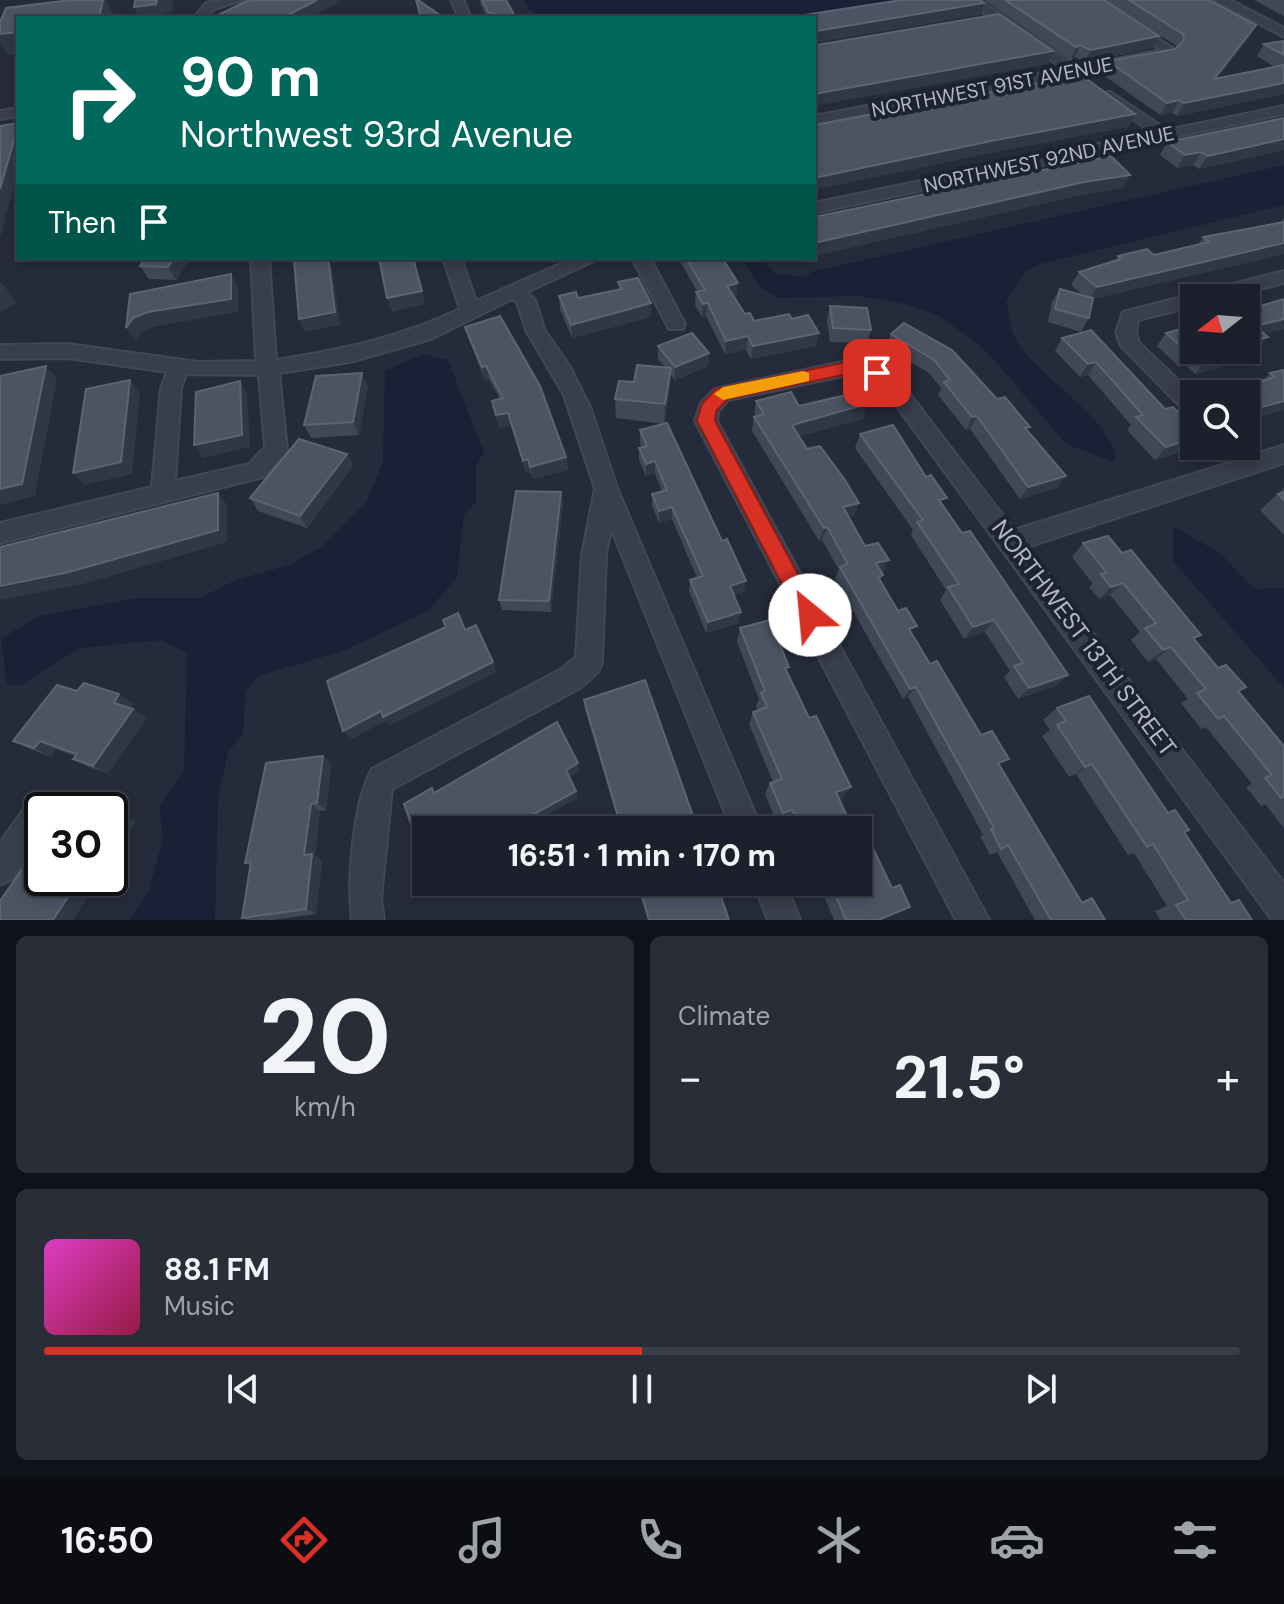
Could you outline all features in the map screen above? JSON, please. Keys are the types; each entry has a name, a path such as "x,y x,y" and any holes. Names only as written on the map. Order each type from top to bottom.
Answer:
{"street":[{"path":"202,16 210,6 237,0"},
{"path":"971,0 1089,81"},
{"name":"NORTHWEST 91ST AVENUE","path":"816,120 1163,55 1169,50 1091,0"},
{"path":"1221,0 1284,33"},
{"path":"971,24 999,19"},
{"path":"1101,90 1164,135"},
{"name":"NORTHWEST 92ND AVENUE","path":"816,208 1284,110"},
{"path":"0,533 256,471 268,462 276,450 264,351 260,260"},
{"path":"453,260 471,313"},
{"path":"0,352 68,351 178,368 268,368 350,355 424,334 586,260"},
{"path":"642,260 676,324"},
{"path":"1256,284 1284,277"},
{"path":"513,291 526,300 529,319 567,381 600,460 606,488 741,816"},
{"path":"1180,304 1130,316 1126,333 1131,346 1180,394"},
{"path":"163,494 171,388 178,368"},
{"name":"NORTHWEST 13TH STREET","path":"973,920 706,421 708,409 722,394 847,368 877,373 892,385 1013,541 1284,909"},
{"path":"1013,541 1284,454"},
{"path":"1248,460 1252,464"},
{"path":"368,920 365,899 376,790 382,779 570,679 589,663 594,555 606,488"},
{"path":"0,869 24,836"},
{"path":"775,896 784,920"}],"water":[{"path":"524,0 898,0 816,18 542,16 528,9"},
{"path":"1284,165 1284,205 1040,264 1025,272 1006,301 1013,334 1024,352 1104,431 1112,447 1114,462 1066,444 996,362 971,338 937,315 905,304 858,296 778,298 761,288 742,260 764,260 775,274 804,277 815,271"},
{"path":"423,354 448,360 484,452 476,467 476,502 464,515 457,577 428,611 343,651 258,676 246,691 243,734 228,752 218,798 215,920 129,920 149,891 163,837 159,807 184,770 187,653 162,640 80,648 21,685 7,685 1,639 38,616 138,598 200,598 236,580 289,565 323,546 366,503 383,462 385,371"},
{"path":"1173,526 1221,554 1254,589 1284,588 1284,688 1173,561"}],"building":[{"path":"71,0 103,0 99,16 16,16 16,32 0,34 0,22 6,8"},
{"path":"135,0 157,0 156,4 134,7"},
{"path":"317,0 286,16 220,14 247,1"},
{"path":"416,0 441,16 420,16"},
{"path":"482,0 506,0 515,16 501,16 488,12"},
{"path":"901,0 980,0 984,3 816,31 816,16 798,16"},
{"path":"1005,0 1104,0 1159,36 1091,50 1080,45 1076,47"},
{"path":"1129,0 1209,0 1256,25 1214,79 1284,65 1284,83 1184,103 1179,100 1167,103 1108,61 1175,49 1184,40 1183,34"},
{"path":"999,14 1053,51 816,94 817,45"},
{"path":"1284,41 1284,55 1264,44"},
{"path":"1081,75 1135,114 816,178 816,125"},
{"path":"1284,118 1284,139 1208,156 1201,152 1185,155 1167,142"},
{"path":"16,123 0,189 0,126"},
{"path":"1111,156 1130,175 1084,182 816,243 816,217"},
{"path":"1284,222 1284,243 1097,287 1079,272 1121,259 1118,256 1147,249 1154,255 1209,242 1203,237"},
{"path":"144,260 173,260 168,267 140,266"},
{"path":"294,260 328,260 335,312 299,319"},
{"path":"379,260 414,260 422,291 387,298"},
{"path":"687,260 723,260 738,283 727,286 745,314 750,313 754,321 789,314 792,319 808,315 819,333 753,346 748,336 726,341 708,303 703,304 696,292 705,290"},
{"path":"231,274 231,299 148,312 133,318 126,328 130,294"},
{"path":"638,278 651,303 571,325 559,296 576,292 578,298 622,289 618,282"},
{"path":"1060,289 1093,298 1089,318 1055,309"},
{"path":"1284,299 1284,319 1260,325 1260,306"},
{"path":"830,306 867,308 871,330 833,328"},
{"path":"500,316 540,386 566,457 530,467 528,459 523,461 508,413 496,415 492,401 503,398 486,366 482,367 465,327"},
{"path":"904,323 952,350 997,399 1005,397 1030,427 1025,428 1066,476 1028,487 977,416 972,417 944,382 950,380 934,360 891,334"},
{"path":"1180,329 1180,346 1166,333"},
{"path":"1091,330 1165,409 1173,407 1180,414 1180,442 1166,447 1136,417 1143,415 1096,362 1088,364 1062,338"},
{"path":"692,333 709,353 675,367 658,346"},
{"path":"637,365 671,368 665,404 615,399 619,381 634,382"},
{"path":"46,366 22,484 0,489 0,376"},
{"path":"1284,370 1284,401 1260,408 1260,381 1275,377 1270,373"},
{"path":"362,373 353,422 304,425 316,376"},
{"path":"130,380 121,462 73,473 86,389"},
{"path":"240,381 242,435 194,445 196,392"},
{"path":"791,392 799,406 859,392 867,404 792,425 807,449 820,446 845,480 859,503 843,507 865,546 878,543 889,560 876,563 883,575 878,577 898,611 906,608 917,626 909,629 930,664 937,661 981,735 992,731 1009,759 998,763 1082,903 1092,898 1105,920 1051,920 1008,845 1001,849 991,829 994,828 916,687 910,689 840,567 848,564 827,527 824,528 754,417 764,414 756,401"},
{"path":"667,423 722,541 727,539 746,581 730,586 741,612 708,622 690,580 703,576 672,507 659,511 652,494 667,490 655,461 646,464 639,448 647,446 640,430"},
{"path":"893,425 926,477 931,475 947,498 939,500 962,533 970,531 1068,675 1029,688 1014,666 1023,663 994,620 973,627 948,587 959,584 917,522 923,520 860,434"},
{"path":"299,439 347,454 300,516 250,498"},
{"path":"516,491 561,492 549,601 499,600"},
{"path":"218,493 218,530 69,572 0,586 0,547"},
{"path":"1108,536 1122,553 1131,550 1201,635 1193,638 1218,668 1226,665 1246,687 1238,691 1284,746 1284,796 1281,798 1265,778 1272,775 1224,716 1218,719 1197,693 1206,689 1171,647 1163,650 1145,628 1156,623 1123,583 1111,587 1101,574 1107,573 1083,543"},
{"path":"458,613 465,630 476,625 493,662 383,717 381,711 343,731 327,681 446,627 443,620"},
{"path":"770,620 789,667 785,668 809,718 816,716 851,787 836,792 847,816 795,816 793,810 783,813 770,783 782,779 753,712 767,707 761,693 765,691 740,628"},
{"path":"645,680 693,816 618,816 584,700"},
{"path":"84,683 119,694 114,703 133,709 93,766 73,759 77,754 40,741 34,748 13,741 57,685 77,691"},
{"path":"1089,696 1168,813 1175,810 1189,830 1184,832 1231,903 1239,900 1252,920 1186,920 1176,905 1188,900 1153,844 1147,847 1092,764 1085,767 1057,725 1066,721 1057,708"},
{"path":"557,722 578,763 566,770 576,791 530,816 412,816 412,827 404,804 432,788 434,793"},
{"path":"323,756 317,803 311,804 304,855 312,854 306,909 242,918 251,862 245,863 266,763"},
{"path":"872,846 892,888 900,885 910,907 878,920 846,920 836,896 872,896"},
{"path":"24,867 24,896 68,896 53,920 0,920 0,901"},
{"path":"642,896 721,896 729,920 649,920"}],"slow traffic":[{"path":"723,394 803,377"}],"route":[{"path":"810,615 706,421 708,409 722,394 847,368 877,373"}]}
